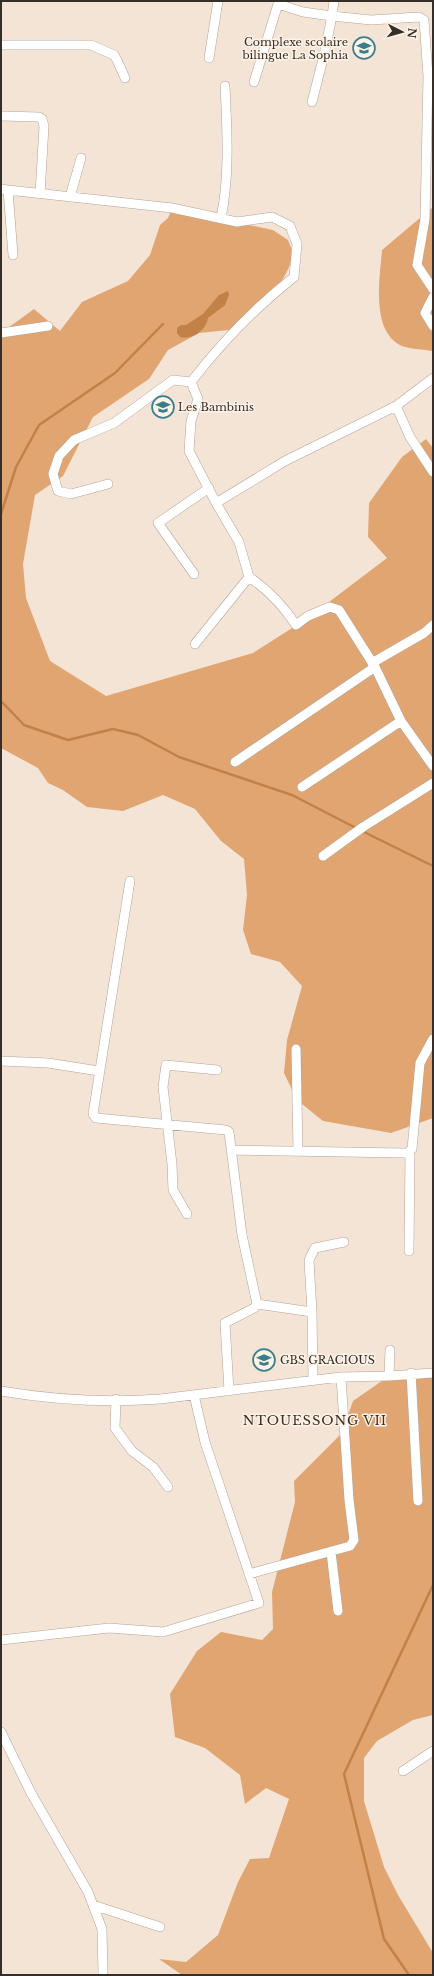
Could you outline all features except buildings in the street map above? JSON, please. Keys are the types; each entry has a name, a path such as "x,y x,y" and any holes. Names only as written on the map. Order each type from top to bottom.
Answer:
{"street":[{"path":"209,58 218,1"},
{"path":"312,102 324,55 334,1"},
{"path":"254,82 278,2 303,12 332,16 370,20 419,17 424,21 428,76 426,219 417,265 433,289"},
{"path":"1,45 91,45 114,55 125,78"},
{"path":"221,218 225,184 225,86"},
{"path":"1,116 39,117 42,119 44,126 40,194"},
{"path":"70,197 81,158"},
{"path":"13,255 4,190 172,208 237,222 272,217 290,226 297,244 294,276 270,296 212,355 191,382"},
{"path":"433,297 425,313 433,326"},
{"path":"1,333 48,326"},
{"path":"216,502 285,461 396,406 433,378"},
{"path":"108,484 71,494 58,491 53,474 59,456 74,440 114,424 173,380 191,382"},
{"path":"191,382 198,399 191,422 189,451 239,542 249,577 258,583 288,613 296,625 308,616 330,607 336,608 373,665 401,722 433,766"},
{"path":"396,406 410,437 433,472"},
{"path":"194,574 158,522 209,488"},
{"path":"195,644 249,577"},
{"path":"235,762 373,665 424,633 433,625"},
{"path":"302,787 401,722"},
{"path":"323,856 359,830 433,783"},
{"path":"130,882 93,1114 95,1117 226,1130 230,1135 242,1235 256,1304 254,1308 225,1323 229,1391"},
{"path":"410,1251 410,1151 412,1149 420,1063 433,1039"},
{"path":"296,1049 298,1151"},
{"path":"1,1061 48,1063 99,1071"},
{"path":"187,1214 173,1190 172,1164 163,1087 166,1065 216,1070"},
{"path":"231,1150 403,1153 410,1151"},
{"path":"313,1380 312,1312 309,1260 315,1248 344,1242"},
{"path":"256,1304 312,1312"},
{"path":"389,1376 390,1350"},
{"path":"411,1373 418,1501"},
{"path":"1,1391 57,1400 160,1399 340,1377 433,1373"},
{"path":"249,1574 350,1546 354,1540 349,1500 340,1377"},
{"path":"1,1640 109,1628 163,1632 259,1603 205,1442 194,1395"},
{"path":"116,1400 115,1428 132,1451 153,1467 168,1487"},
{"path":"331,1552 338,1611"},
{"path":"1,1732 31,1793 82,1880 93,1905 102,1929 102,1975"},
{"path":"403,1771 433,1751"},
{"path":"93,1905 160,1927"}],"shaded area":[{"path":"433,207 433,350 431,351 401,346 389,336 384,326 381,314 379,287 382,250"},
{"path":"172,209 273,230 288,240 292,250 291,262 287,272 272,294 239,329 199,333 168,350 149,379 93,417 63,476 35,495 23,564 26,598 50,661 106,696 253,653 308,618 387,558 368,537 369,503 402,457 426,439 433,448 433,1118 391,1133 323,1121 297,1100 284,1073 287,1040 302,986 280,962 251,954 243,930 247,895 244,859 221,841 195,809 163,795 123,811 87,807 63,790 48,783 38,768 1,748 1,333 34,309 60,331 82,302 128,281 150,255 160,225 168,218"},
{"path":"228,291 229,295 225,305 208,318 202,330 190,337 180,337 177,333 177,328 181,325 186,325 203,314 219,295"},
{"path":"433,1373 433,1715 413,1720 377,1741 364,1758 364,1801 384,1867 398,1895 433,1953 433,1975 182,1975 159,1959 186,1962 218,1935 238,1882 250,1859 269,1858 289,1799 266,1788 245,1804 240,1775 205,1748 175,1737 170,1694 197,1651 221,1632 262,1640 273,1629 272,1592 295,1502 294,1481 342,1433 353,1401 389,1376"}],"waterway":[{"path":"1,514 16,467 39,425 115,373 163,324"},
{"path":"1,701 24,725 68,740 113,729 138,735 179,757 292,795 358,829"},
{"path":"362,831 433,866"},
{"path":"409,1975 384,1939 344,1774 433,1585"}],"place":[{"name":"Complexe scolaire bilingue La Sophia","path":"364,48"},
{"name":"Les Bambinis","path":"163,407"},
{"name":"GBS GRACIOUS","path":"264,1360"}],"district":[{"name":"NTOUESSONG VII","path":"315,1420"}]}
